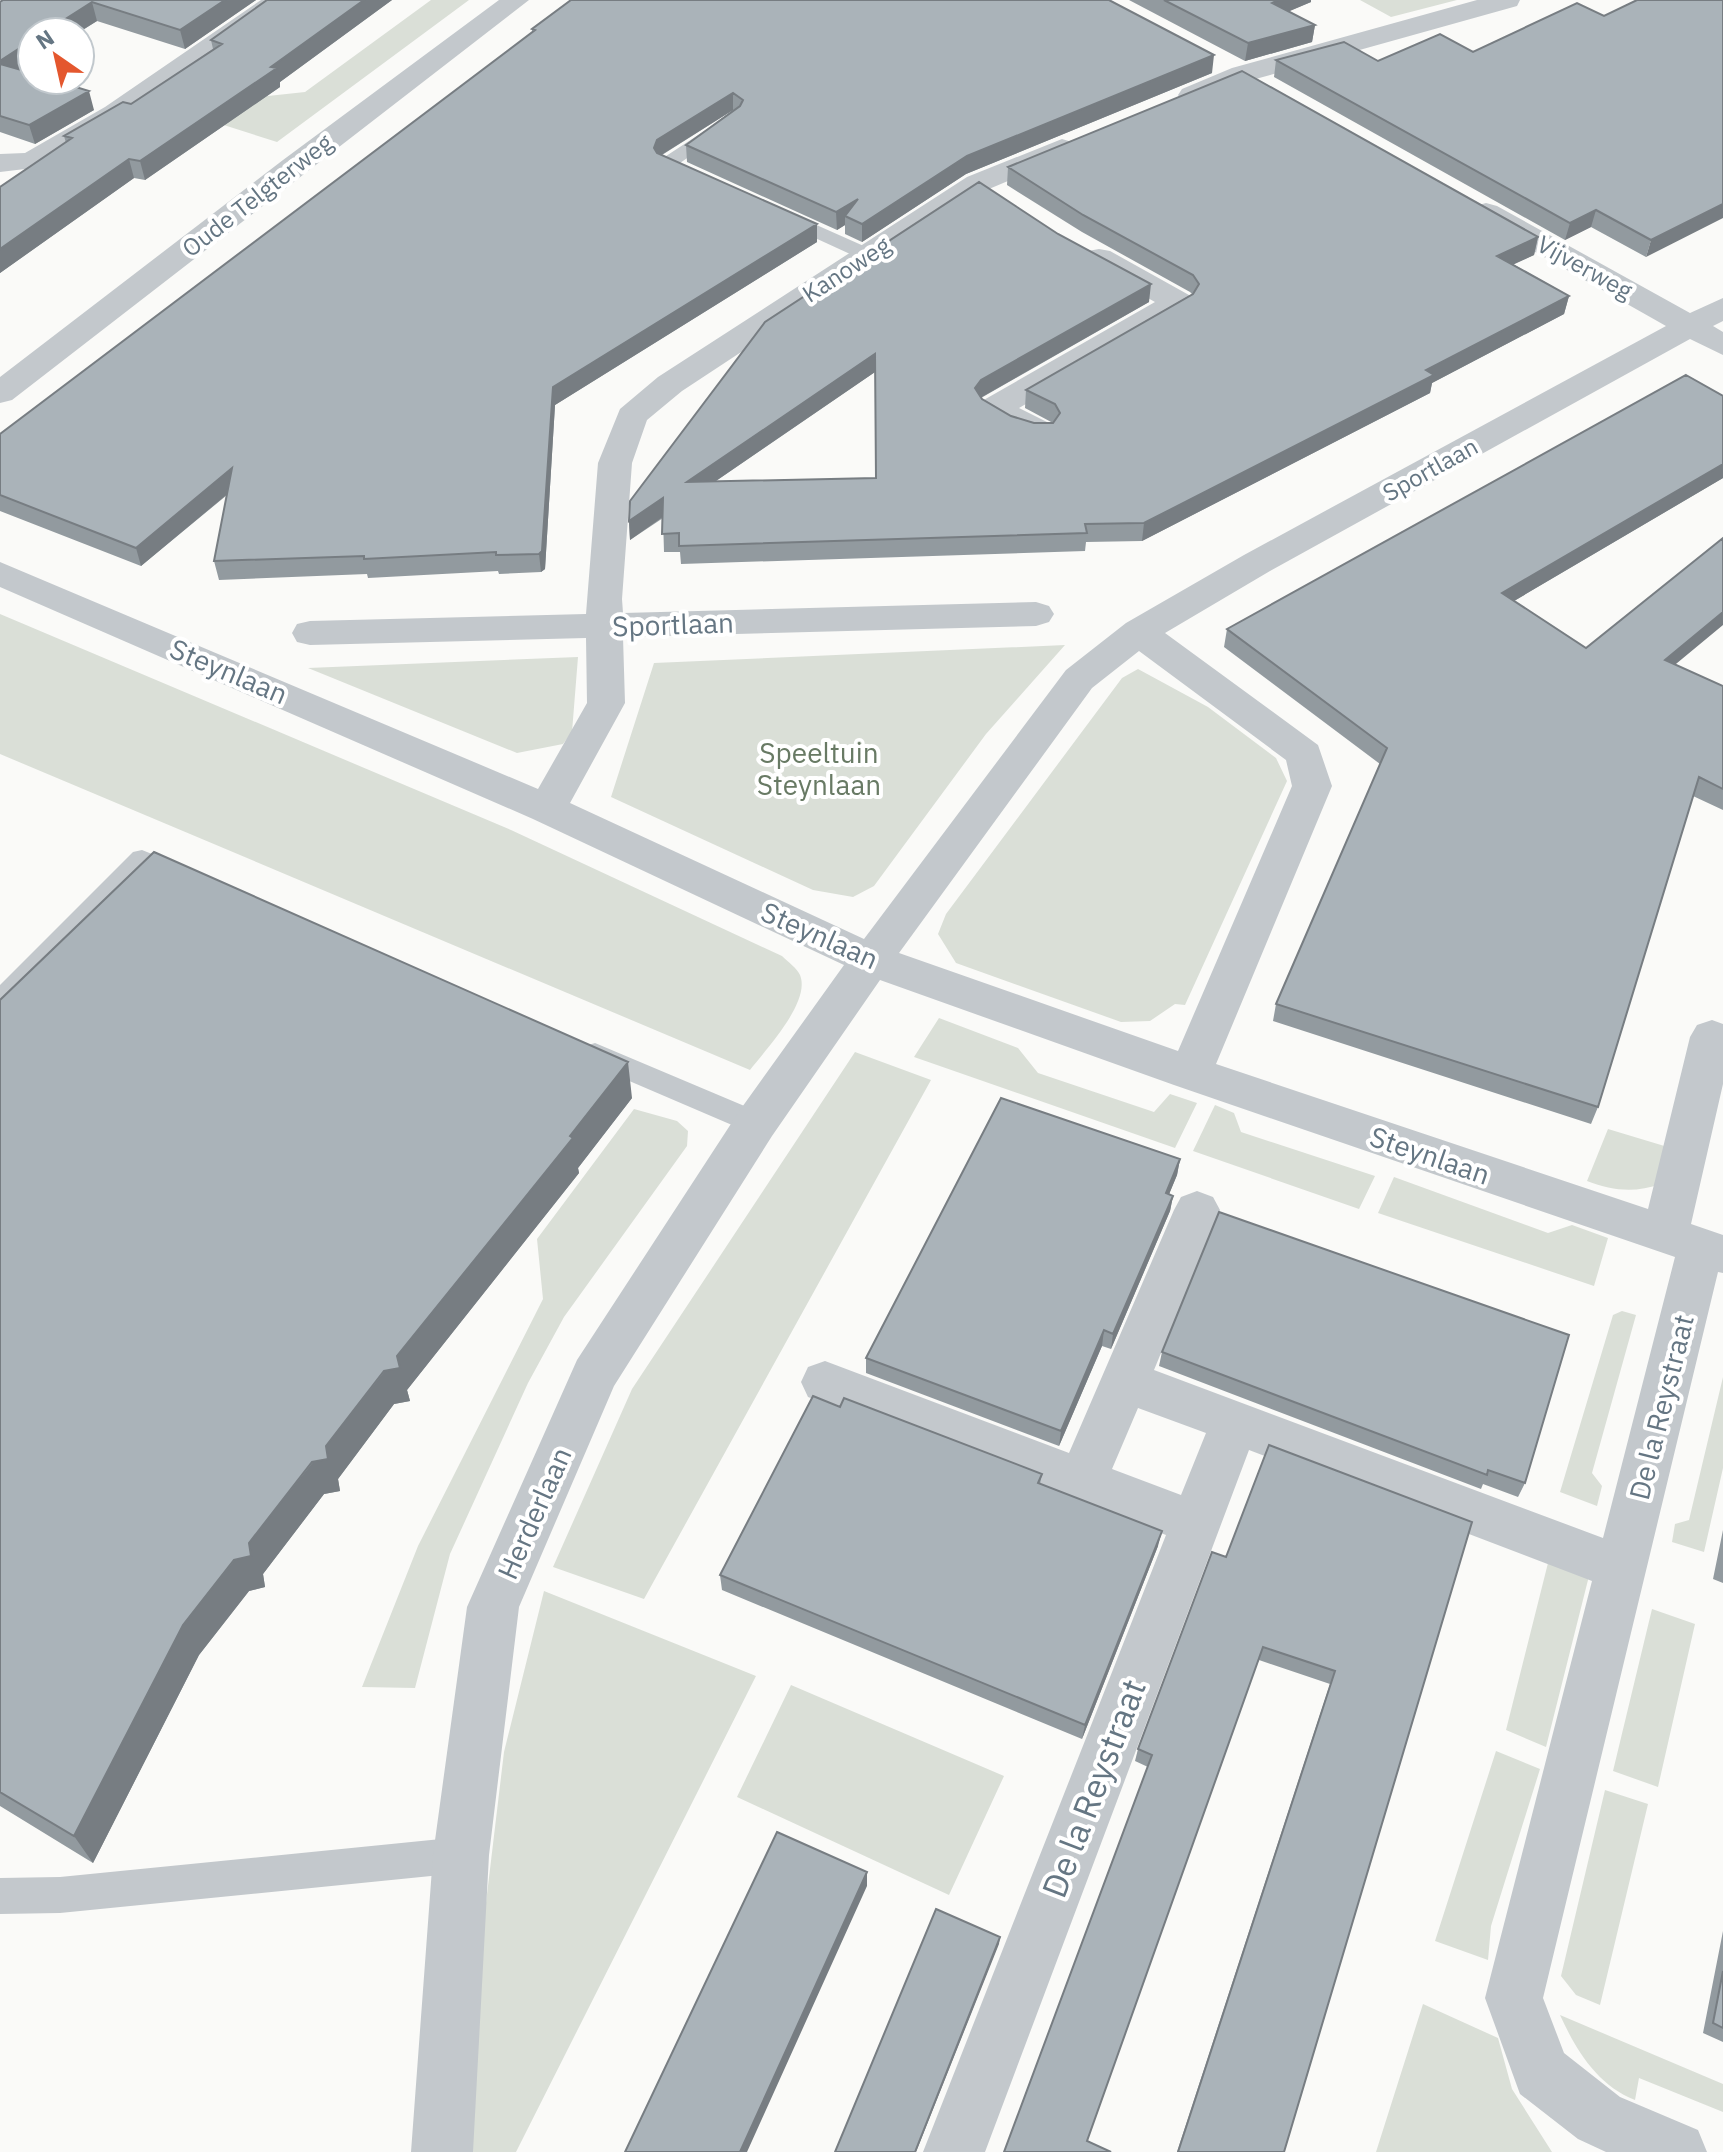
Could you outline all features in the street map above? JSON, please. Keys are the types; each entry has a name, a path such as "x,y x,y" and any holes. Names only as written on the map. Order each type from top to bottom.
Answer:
{"street":[{"path":"0,163 32,161 115,113 279,0"},
{"name":"Oude Telgterweg","path":"0,393 293,166 516,0"},
{"path":"1168,104 1229,67 1507,0"},
{"path":"1229,67 1282,97"},
{"name":"Kanoweg","path":"547,809 606,703 605,625 615,463 632,416 670,384 868,255 1095,134"},
{"name":"Vijverweg","path":"1459,196 1723,345"},
{"path":"1039,431 994,408 1178,302 1069,242"},
{"name":"Sportlaan","path":"871,960 1079,679 1139,632 1257,563 1723,308"},
{"name":"Steynlaan","path":"0,573 547,809 871,960 1190,1073 1696,1245"},
{"name":"Sportlaan","path":"310,633 1036,614"},
{"path":"1139,632 1304,754 1312,786 1190,1073"},
{"name":"Herderlaan","path":"442,2152 461,1855 493,1607 594,1375 756,1123 871,960"},
{"path":"1696,1245 1712,1037"},
{"path":"1082,1480 1197,1210"},
{"name":"De la Reystraat","path":"1676,2152 1599,2118 1541,2073 1514,1998 1696,1245"},
{"path":"1125,1381 1620,1568"},
{"path":"825,1382 1194,1523"},
{"name":"De la Reystraat","path":"954,2152 1234,1424"}],"lane":[{"path":"710,184 667,164 732,118"},
{"path":"767,209 868,255"},
{"path":"0,1002 142,859 200,884"},
{"path":"566,1041 756,1123"},
{"path":"0,1896 60,1895 461,1855"}],"green space":[{"path":"431,0 469,0 277,142 208,120 239,99 305,92"},
{"path":"1360,0 1457,0 1391,17"},
{"path":"0,614 511,830 782,956 800,975 802,986 793,1011 750,1070 0,754"},
{"name":"Speeltuin Steynlaan","path":"1065,645 986,734 874,886 853,897 813,890 611,797 654,663"},
{"path":"578,657 572,732 563,744 517,753 308,668"},
{"path":"1138,669 1208,707 1276,758 1287,781 1185,1005 1175,1004 1150,1021 1121,1022 956,963 938,934 946,914 1122,678"},
{"path":"939,1018 1018,1048 1038,1073 1154,1112 1170,1094 1197,1103 1175,1148 914,1057"},
{"path":"855,1052 931,1080 644,1599 553,1567 632,1389"},
{"path":"1215,1105 1234,1113 1241,1132 1375,1176 1359,1209 1193,1151"},
{"path":"634,1109 677,1121 688,1131 687,1146 564,1317 528,1383 450,1554 415,1688 362,1687 418,1546 543,1299 537,1239"},
{"path":"1608,1129 1671,1148 1661,1184 1624,1190 1587,1181"},
{"path":"1394,1177 1548,1233 1572,1225 1608,1238 1594,1286 1378,1213"},
{"path":"1622,1311 1636,1315 1592,1473 1602,1486 1597,1506 1560,1492 1613,1315"},
{"path":"1723,1377 1723,1468 1704,1552 1672,1542 1675,1524 1689,1520"},
{"path":"1548,1563 1589,1576 1546,1747 1506,1730"},
{"path":"544,1591 756,1676 516,2152 467,2152 485,1911 504,1752"},
{"path":"1652,1609 1695,1624 1658,1787 1613,1771"},
{"path":"791,1685 1004,1776 949,1895 737,1797"},
{"path":"1496,1751 1540,1769 1491,1926 1488,1960 1435,1941"},
{"path":"1605,1790 1648,1804 1600,2005 1576,1995 1561,1976"},
{"path":"1423,2004 1498,2038 1512,2089 1552,2152 1376,2152"},
{"path":"1560,2015 1723,2084 1723,2112 1639,2078 1635,2100 1622,2093 1589,2065"}],"building":[{"path":"225,0 180,30 92,2 70,16 16,16 16,50 0,61 0,2"},
{"path":"267,0 364,0 271,67 277,68 140,161 129,159 0,249 0,187 72,138 64,136 123,102 131,104 222,44 211,40"},
{"path":"571,0 1109,0 1214,55 967,156 862,224 845,216 858,199 836,212 686,145 740,106 743,100 733,93 657,140 654,148 657,153 817,224 553,387 542,551 539,554 496,555 496,552 364,559 364,556 214,561 232,468 136,548 0,495 0,434"},
{"path":"1164,0 1278,0 1272,3 1315,25 1248,43"},
{"path":"1637,0 1723,0 1723,204 1651,240 1596,210 1570,223 1276,60 1344,42 1378,61 1440,34 1473,52 1577,3 1604,16"},
{"path":"0,64 16,68 16,96 80,96 29,125 0,116"},
{"path":"1242,71 1538,237 1497,256 1569,296 1426,370 1434,375 1144,523 1085,524 1087,533 679,546 679,533 662,534 663,498 629,521 630,501 765,322 979,182 1058,234 1151,284 981,380 975,388 982,399 1011,416 1034,423 1053,423 1060,413 1055,404 1026,390 1193,294 1199,284 1193,275 1083,215 1008,167","holes":["875,354 876,478 687,482"]},
{"path":"1686,375 1723,396 1723,464 1502,593 1586,648 1723,538 1723,612 1665,660 1723,686 1723,789 1699,777 1598,1107 1276,1004 1387,748 1227,629"},
{"path":"154,852 628,1062 570,1136 573,1138 397,1356 400,1368 384,1371 326,1446 328,1459 312,1462 249,1543 251,1556 234,1560 183,1625 74,1836 0,1792 0,1000"},
{"path":"1001,1098 1180,1159 1166,1193 1173,1196 1113,1334 1104,1330 1061,1431 866,1358"},
{"path":"1219,1212 1569,1335 1525,1483 1488,1470 1487,1475 1162,1352"},
{"path":"813,1396 840,1407 844,1398 1042,1474 1038,1483 1162,1531 1085,1725 720,1575"},
{"path":"1269,1445 1472,1522 1284,2152 1178,2152 1335,1671 1263,1647 1087,2141 1111,2152 1004,2152 1152,1755 1138,1749 1212,1552 1226,1557"},
{"path":"777,1832 867,1872 740,2152 625,2152"},
{"path":"936,1909 1000,1937 915,2152 835,2152"},
{"path":"1723,1971 1723,2028 1713,2023"}]}
